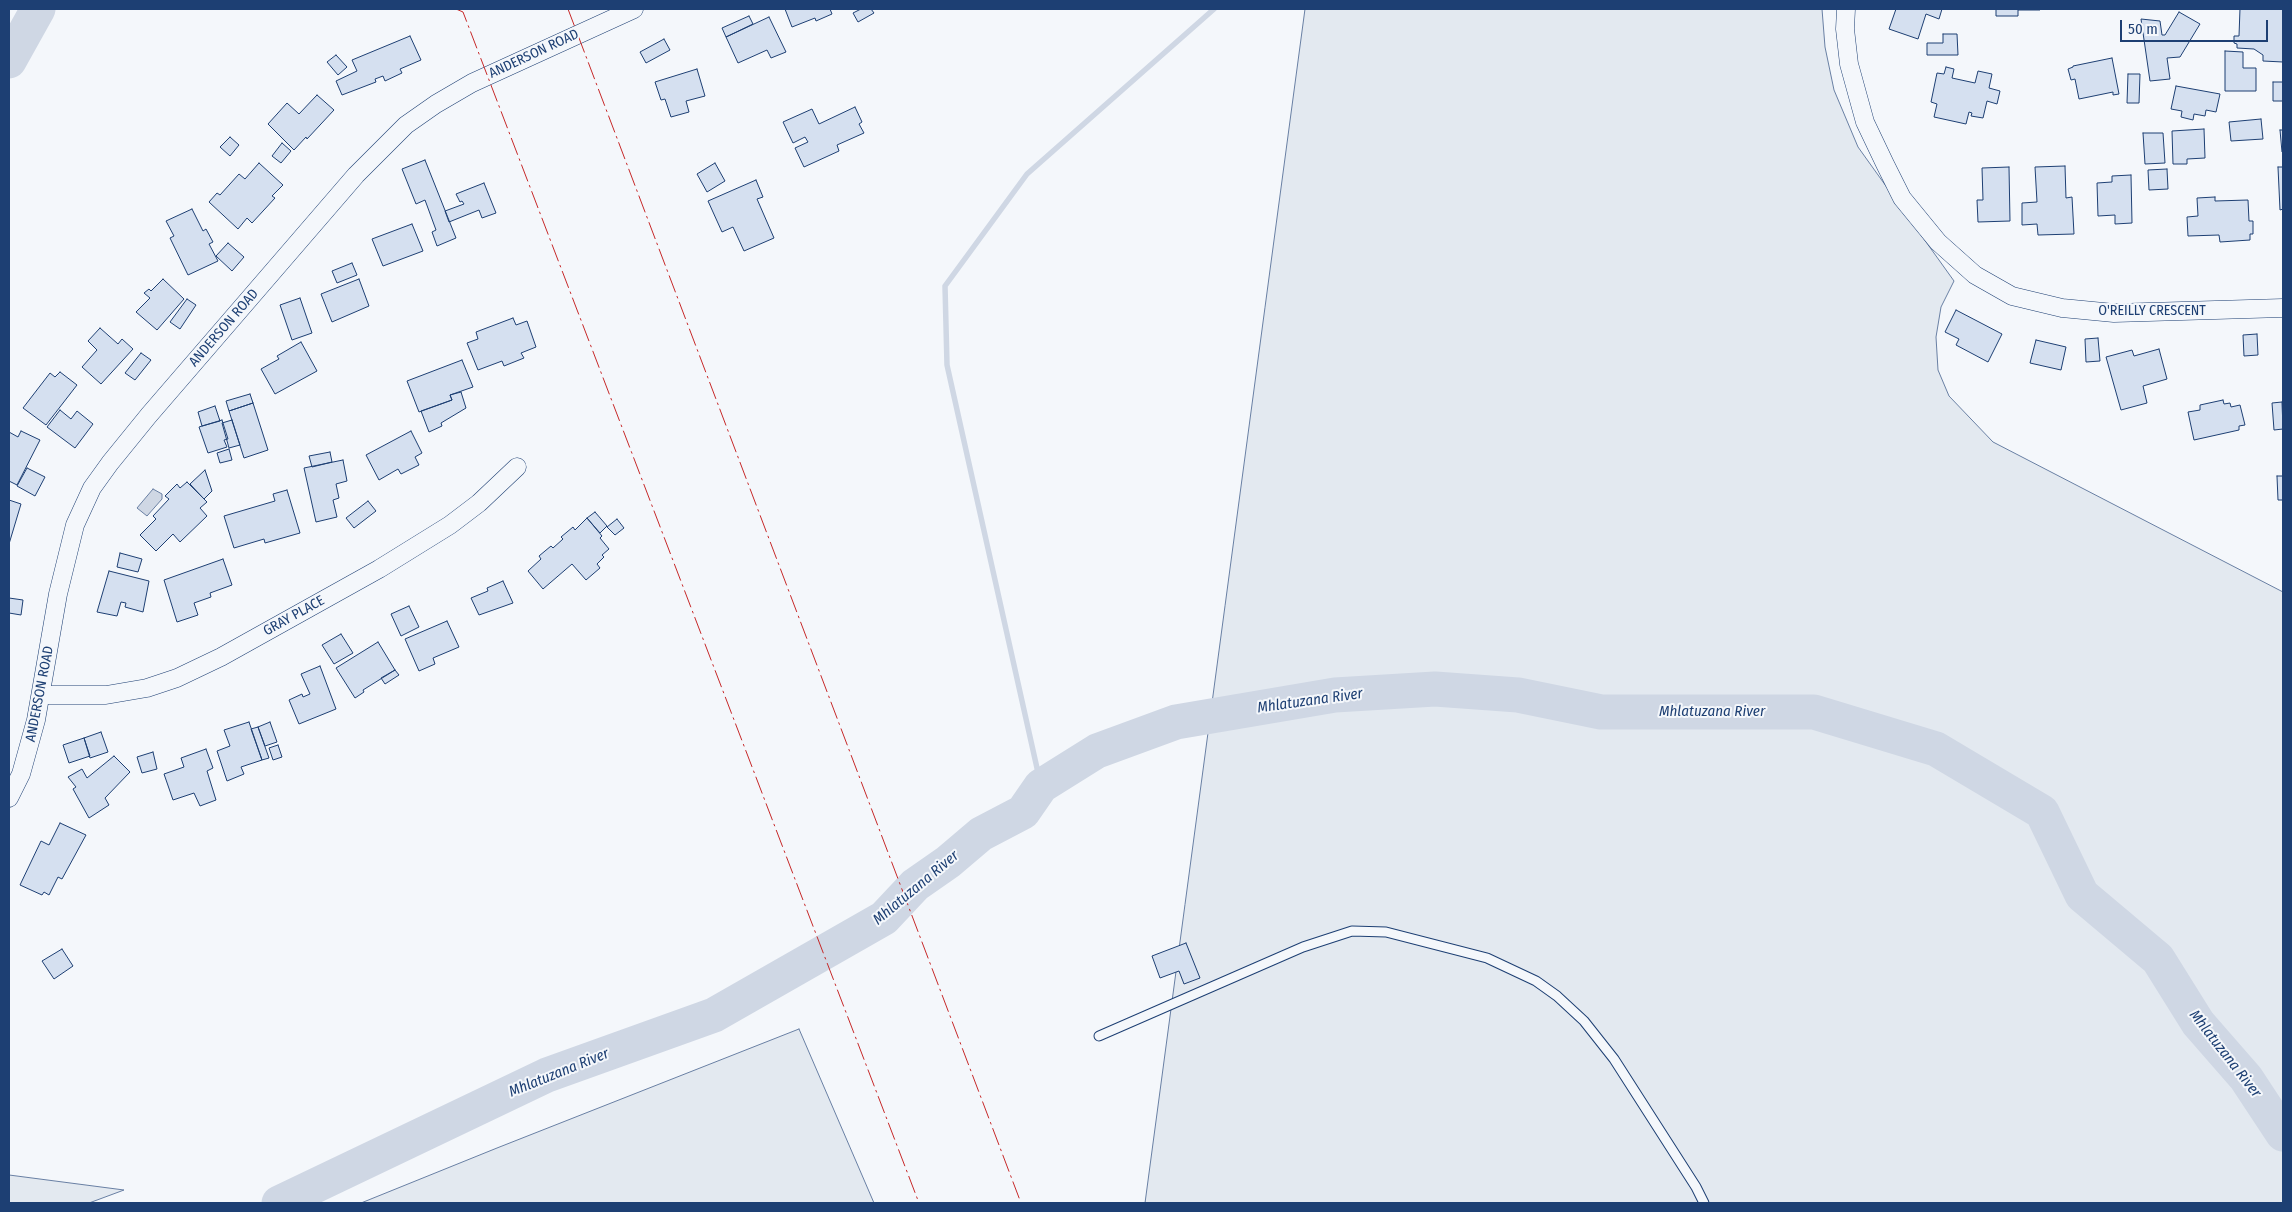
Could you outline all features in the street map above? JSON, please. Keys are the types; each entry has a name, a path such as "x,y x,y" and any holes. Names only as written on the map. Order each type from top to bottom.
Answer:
{"street":[{"name":"ANDERSON ROAD","path":"9,798 21,774 30,745 67,553 75,525 92,488 149,415 356,175 406,125 436,104 472,83 634,9"},
{"name":"O'REILLY CRESCENT","path":"1846,9 1845,29 1848,64 1865,122 1885,164 1902,198 1938,242 1975,275 2012,296 2062,308 2114,313 2283,308"},
{"name":"GRAY PLACE","path":"41,695 106,695 146,688 177,678 379,569 450,525 479,503 517,467"}],"lane":[{"path":"1099,1036 1303,947 1352,931 1377,930 1487,958 1518,971 1557,996 1576,1012 1614,1059 1696,1186 1704,1203"}],"shaded area":[{"path":"1305,9 1822,9 1825,47 1834,90 1858,147 1954,281 1941,307 1936,337 1938,370 1949,396 1993,442 2283,592 2283,1203 1145,1203"},
{"path":"153,489 162,494 162,499 147,516 137,508"},
{"path":"799,1029 874,1203 361,1203 497,1148"},
{"path":"9,1175 124,1190 89,1203 9,1203"}],"building":[{"path":"785,9 830,9 832,14 816,21 815,18 792,27"},
{"path":"861,9 871,9 874,13 858,22 853,13"},
{"path":"1896,9 1942,9 1939,19 1926,14 1918,39 1889,29"},
{"path":"1996,9 2018,9 2018,16 1996,16"},
{"path":"2040,9 2040,10 2018,10"},
{"path":"2240,9 2283,9 2283,62 2263,61 2263,55 2254,49 2237,48 2237,44 2234,43 2234,36 2239,36"},
{"path":"2179,12 2200,24 2180,57 2167,58 2170,79 2150,81 2141,19 2160,21 2162,35 2165,35"},
{"path":"749,16 753,24 726,37 722,28"},
{"path":"769,17 786,52 771,58 767,50 738,63 726,37"},
{"path":"1943,34 1957,34 1958,55 1927,55 1927,43 1943,43"},
{"path":"410,36 421,60 400,69 402,73 385,81 383,76 375,79 376,82 342,95 336,81 357,71 352,60"},
{"path":"664,39 670,50 646,63 640,52"},
{"path":"2225,51 2243,52 2243,68 2256,68 2256,91 2225,91"},
{"path":"336,55 347,67 338,75 327,62"},
{"path":"2112,58 2119,94 2113,95 2113,92 2079,99 2075,79 2071,80 2068,69 2073,66"},
{"path":"1946,67 1954,69 1952,78 1975,83 1978,71 1992,74 1989,88 2000,91 1997,104 1987,101 1983,118 1971,116 1972,113 1969,112 1966,124 1934,117 1937,104 1931,102 1937,73 1944,74"},
{"path":"697,69 705,96 686,101 689,112 671,117 665,99 661,100 655,82"},
{"path":"2128,74 2140,74 2139,103 2127,103"},
{"path":"2273,82 2283,82 2283,101 2273,101"},
{"path":"2176,86 2220,94 2216,112 2206,110 2205,116 2194,114 2193,120 2181,117 2182,111 2171,109"},
{"path":"317,95 334,110 294,150 268,124 287,103 299,114"},
{"path":"855,107 862,122 859,124 864,133 837,145 839,151 804,167 795,148 808,142 805,137 793,143 783,122 812,109 819,124"},
{"path":"2261,119 2263,139 2231,141 2229,122"},
{"path":"2204,129 2205,158 2187,159 2187,164 2173,164 2172,131"},
{"path":"2280,130 2283,130 2283,152 2282,152"},
{"path":"2143,133 2163,133 2165,163 2145,164"},
{"path":"230,137 239,145 230,156 220,147"},
{"path":"282,143 291,151 281,163 272,156"},
{"path":"425,160 456,238 437,246 432,232 436,230 425,200 416,204 402,169"},
{"path":"259,163 283,185 272,196 275,198 252,223 247,218 238,229 209,202 217,193 220,195 239,174 245,179"},
{"path":"715,163 725,181 707,192 697,174"},
{"path":"2065,166 2066,198 2072,197 2074,234 2038,235 2037,224 2022,225 2022,203 2037,202 2035,167"},
{"path":"2009,167 2010,221 1978,222 1977,200 1983,200 1982,168"},
{"path":"2278,167 2283,167 2283,209 2280,210"},
{"path":"2167,169 2168,189 2149,190 2148,170"},
{"path":"2131,175 2132,223 2115,224 2115,215 2098,216 2097,183 2112,182 2112,176"},
{"path":"756,180 763,197 757,199 774,238 744,251 733,227 722,232 708,201"},
{"path":"484,183 496,213 482,218 479,210 449,222 445,211 464,204 462,201 460,202 456,194"},
{"path":"2215,197 2215,201 2248,200 2249,221 2253,221 2253,234 2250,234 2250,240 2220,242 2219,235 2188,236 2187,217 2198,216 2197,198"},
{"path":"192,209 203,231 206,229 213,242 209,244 218,261 188,275 170,238 174,236 166,221"},
{"path":"412,224 423,251 383,266 372,239"},
{"path":"228,243 244,257 232,271 216,256"},
{"path":"352,263 357,275 337,283 332,271"},
{"path":"163,279 184,299 157,330 136,312 150,298 144,293 149,289 151,291"},
{"path":"359,279 369,306 332,322 321,294"},
{"path":"300,298 312,333 292,340 280,305"},
{"path":"187,299 196,305 180,329 170,322"},
{"path":"1956,310 2002,334 1988,362 1956,345 1959,339 1945,332"},
{"path":"513,318 516,325 527,321 536,347 521,353 524,358 504,366 502,361 478,370 467,343 478,339 476,332"},
{"path":"100,328 118,344 122,339 133,349 101,384 82,367 97,350 88,341"},
{"path":"2257,334 2258,355 2244,356 2243,335"},
{"path":"2098,338 2100,361 2086,362 2085,339"},
{"path":"2036,340 2066,347 2061,370 2030,363"},
{"path":"301,342 317,371 275,394 261,369 279,359 277,356"},
{"path":"2159,349 2167,379 2143,386 2147,403 2121,410 2106,357 2132,350 2134,356"},
{"path":"141,353 151,360 135,380 125,373"},
{"path":"462,360 473,387 450,395 452,400 419,412 407,381"},
{"path":"60,372 77,385 46,425 23,408 50,373 55,377"},
{"path":"461,392 466,408 441,423 442,426 429,432 421,411 452,400 450,395"},
{"path":"250,394 253,403 229,411 226,401"},
{"path":"2223,400 2224,404 2230,403 2231,407 2240,405 2245,425 2239,426 2239,430 2194,440 2188,412 2200,410 2200,405"},
{"path":"2282,402 2283,429 2274,430 2272,403"},
{"path":"253,403 268,450 244,458 229,411"},
{"path":"215,406 220,421 202,426 198,412"},
{"path":"60,410 71,419 77,411 93,424 75,448 47,427"},
{"path":"222,420 228,439 224,440 227,447 208,453 199,427"},
{"path":"232,420 240,445 229,448 222,423"},
{"path":"21,431 40,440 17,485 9,481 9,432 18,437"},
{"path":"411,431 422,453 415,457 419,465 401,474 398,469 379,480 366,455"},
{"path":"229,449 232,460 220,463 217,453"},
{"path":"330,452 332,462 312,467 309,456"},
{"path":"343,460 347,481 336,484 339,498 333,500 337,517 316,522 304,468"},
{"path":"27,468 45,477 35,496 17,486"},
{"path":"205,470 212,491 204,499 190,484"},
{"path":"2277,476 2283,476 2283,500 2278,500"},
{"path":"187,482 207,502 200,508 207,516 180,542 173,534 156,551 140,535 156,519 153,516 169,499 165,496 177,484 180,488"},
{"path":"287,490 300,533 265,543 264,539 234,548 224,516 275,501 273,494"},
{"path":"9,500 21,504 9,544"},
{"path":"368,501 376,511 354,528 346,518"},
{"path":"595,512 607,526 600,533 587,518"},
{"path":"587,518 602,536 600,538 609,549 602,555 604,557 597,564 600,568 586,580 572,564 543,589 528,571 541,559 539,556 551,546 553,548 563,539 561,537 573,527 575,530"},
{"path":"617,519 624,528 615,535 607,527"},
{"path":"120,553 142,559 138,572 117,567"},
{"path":"223,559 232,585 210,593 211,597 194,603 198,615 177,622 164,580"},
{"path":"109,571 149,581 143,612 125,607 126,603 121,602 117,616 97,612"},
{"path":"503,581 513,603 479,615 471,598 488,591 487,588"},
{"path":"9,598 23,600 21,615 9,613"},
{"path":"409,606 419,627 401,636 391,614"},
{"path":"447,621 459,647 433,658 435,664 419,671 405,639"},
{"path":"341,634 353,653 334,664 322,645"},
{"path":"378,642 395,670 363,690 364,692 355,698 336,668"},
{"path":"320,666 336,709 299,724 289,700 302,694 303,697 310,694 301,674"},
{"path":"395,670 399,675 385,684 381,678"},
{"path":"249,722 262,760 241,767 244,774 227,781 217,751 230,746 224,730"},
{"path":"270,722 277,742 265,746 258,727"},
{"path":"258,727 269,758 262,760 251,729"},
{"path":"101,732 108,752 90,758 84,738"},
{"path":"84,738 90,756 69,763 63,745"},
{"path":"278,745 282,757 273,760 269,748"},
{"path":"206,749 213,768 207,771 216,800 200,806 194,793 173,800 164,774 184,767 181,758"},
{"path":"153,752 157,769 142,773 137,757"},
{"path":"114,756 130,772 105,798 109,805 89,818 73,789 76,787 68,777 82,769 87,778"},
{"path":"60,823 86,835 62,879 58,877 49,895 44,892 42,895 20,885 41,841 49,845"},
{"path":"1186,943 1200,978 1184,984 1179,971 1160,978 1152,956"},
{"path":"62,949 73,966 54,979 42,961"}],"waterway":[{"name":"Mhlatuzana River","path":"9,61 38,9"},
{"path":"1041,786 947,365 945,286 1027,174 1214,9"},
{"name":"Mhlatuzana River","path":"279,1203 547,1075 714,1015 884,918 915,885 948,862 981,834 1023,812 1041,786 1097,751 1176,722 1335,695 1435,689 1518,695 1601,712 1814,712 1936,749 2042,812 2082,895 2158,959 2198,1023 2246,1078 2283,1134"}],"power":[{"path":"456,9 463,12 919,1203"},
{"path":"568,9 1021,1203"}]}
